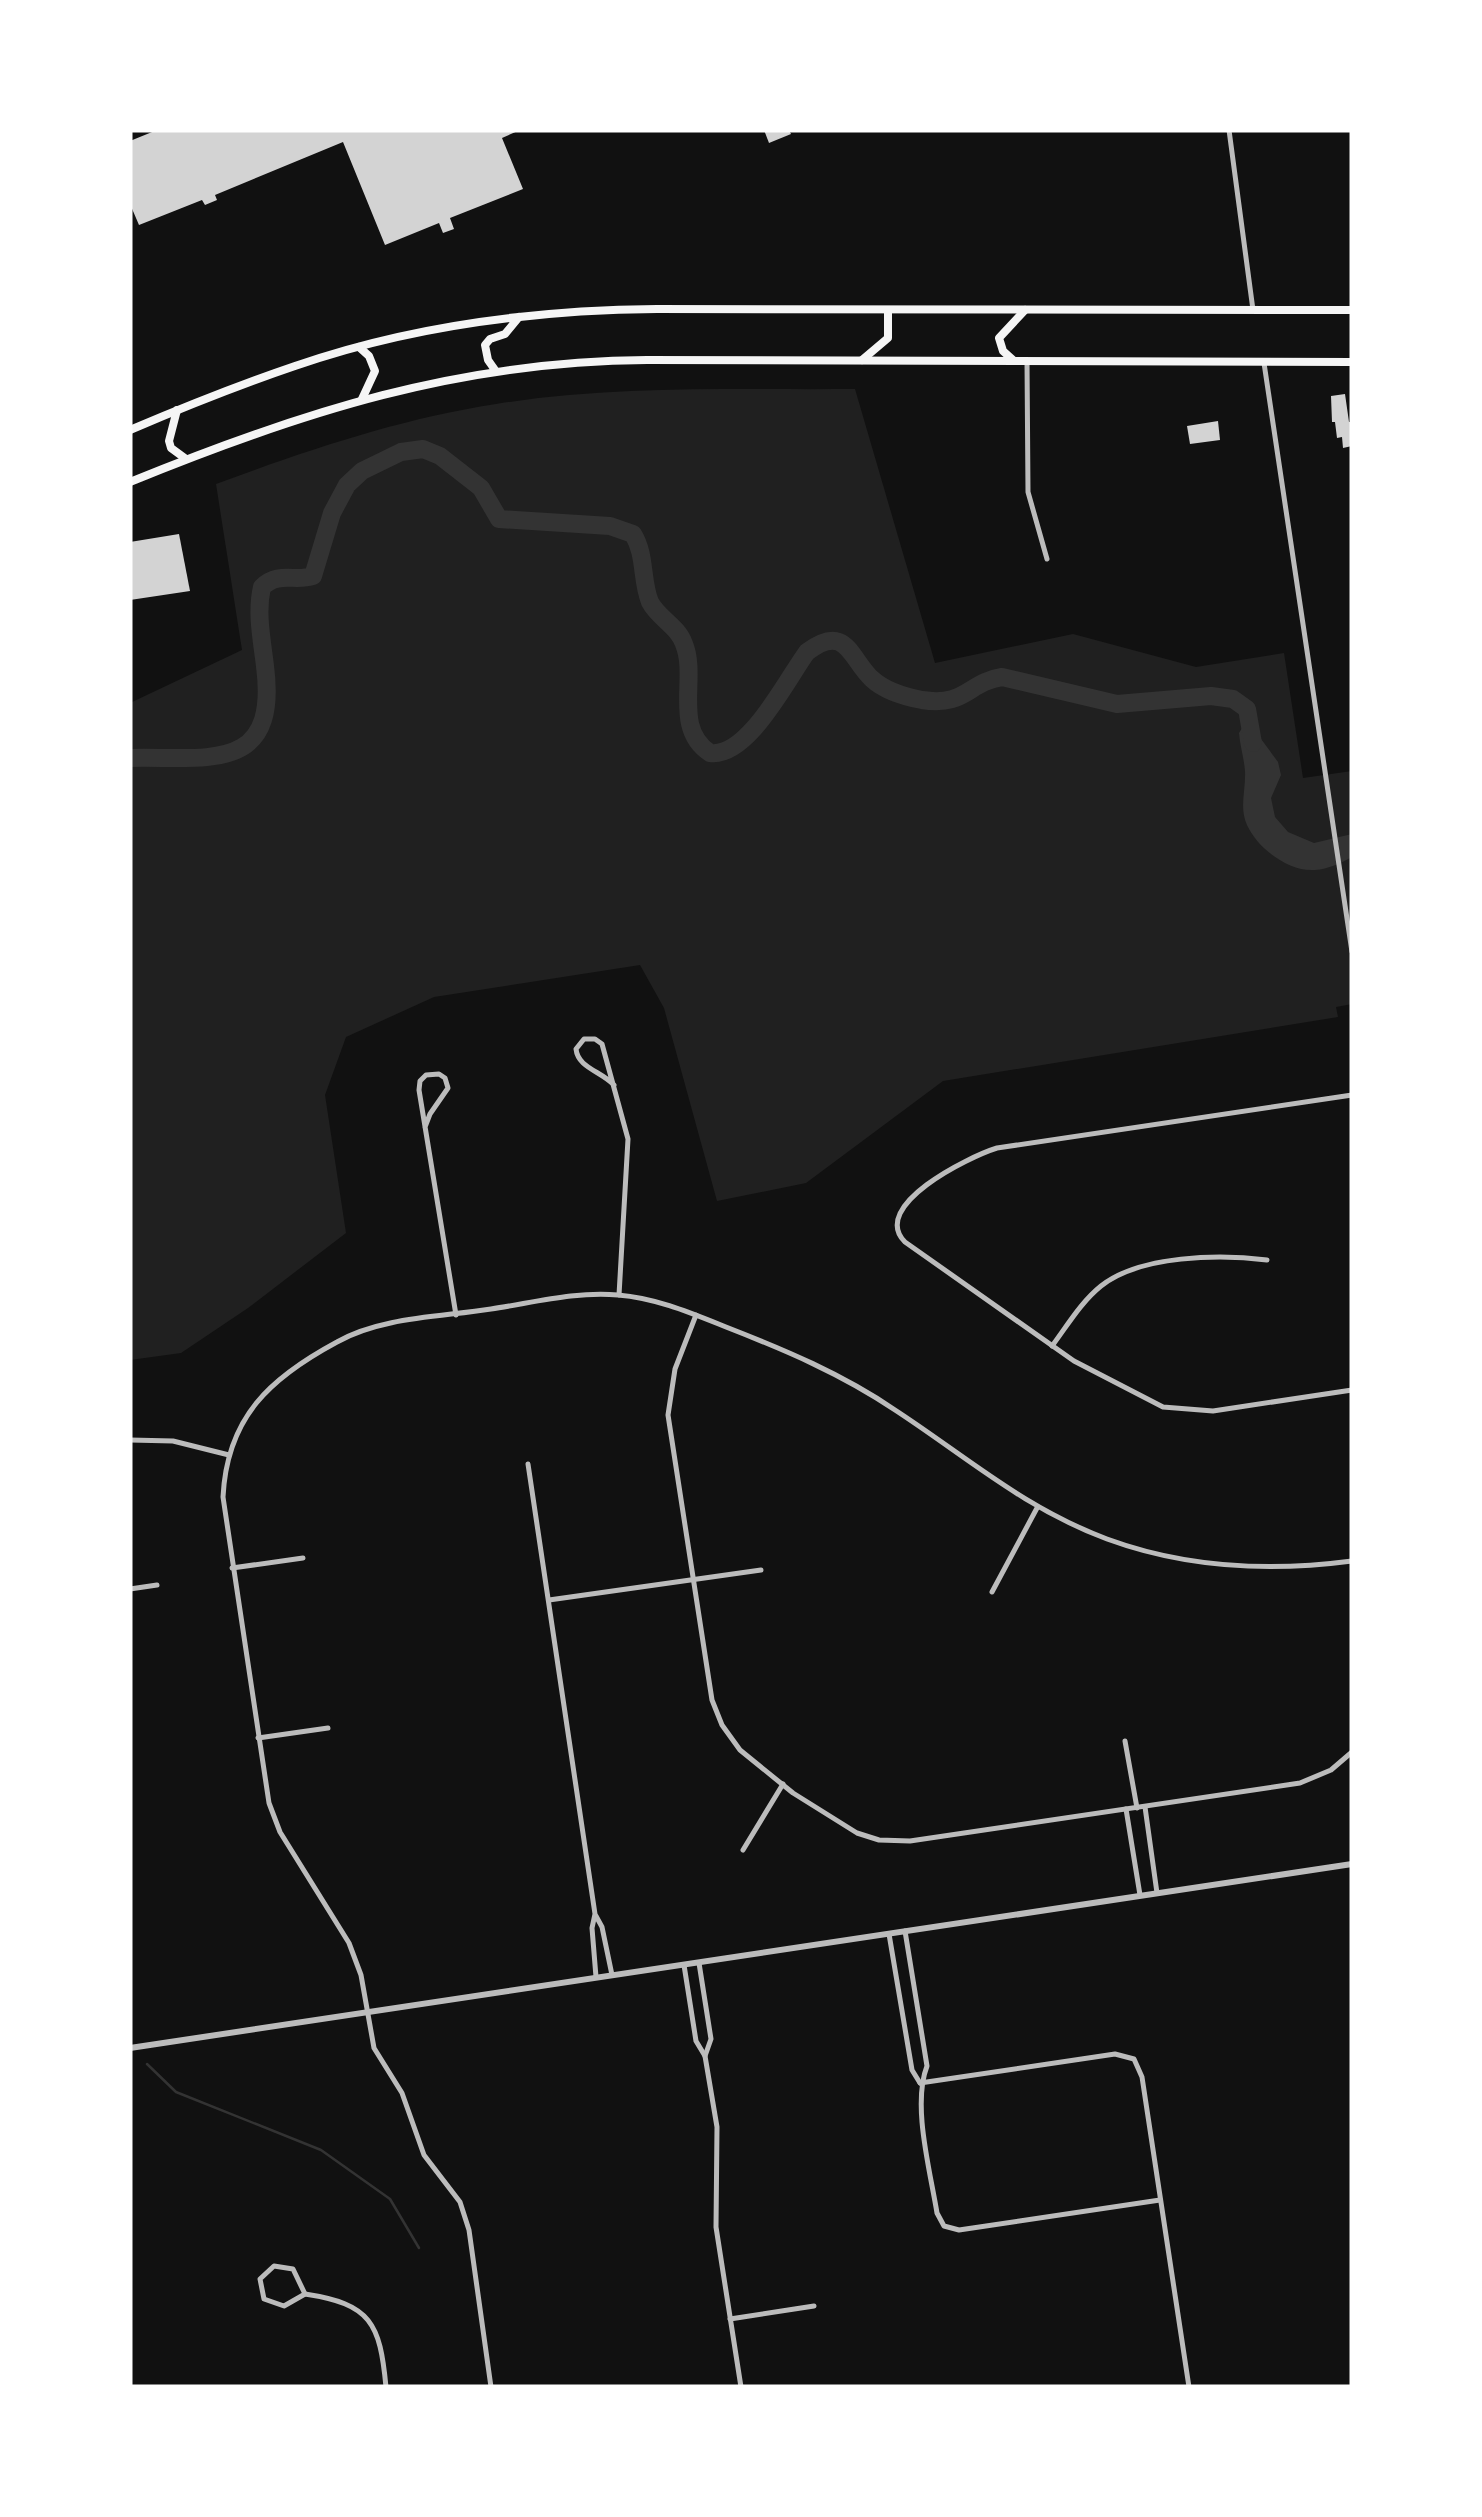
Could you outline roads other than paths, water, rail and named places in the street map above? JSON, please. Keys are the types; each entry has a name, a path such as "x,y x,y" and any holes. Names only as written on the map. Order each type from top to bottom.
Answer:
{"main road":[{"path":"130,430 293,366 359,347 519,317 604,309 1352,310"},
{"path":"1014,360 1004,352 999,338 1024,310"},
{"path":"862,360 888,338 888,312"},
{"path":"495,370 485,345 505,334 519,317"},
{"path":"359,347 375,371 362,399"},
{"path":"130,482 278,425 362,399 495,370 610,360 1352,362"},
{"path":"177,410 171,448 186,459"}],"street":[{"path":"1228,130 1253,310"},
{"path":"1027,360 1027,482 1047,559"},
{"path":"1264,362 1352,952"},
{"path":"614,1085 601,1072 580,1062 576,1049 584,1039 602,1044 614,1085 629,1148 620,1295"},
{"path":"425,1127 433,1108 447,1094 447,1082 439,1074 426,1075 420,1081 425,1127 456,1314"},
{"path":"1352,1095 997,1148 966,1160 909,1199 896,1225 905,1242 1052,1346 1140,1398 1174,1410 1213,1411 1352,1390"},
{"path":"1052,1346 1102,1285 1128,1271 1201,1258 1268,1260"},
{"path":"491,2387 469,2230 460,2202 417,2139 402,2094 374,2048 361,1975 349,1943 274,1820 258,1738 223,1497 229,1455 240,1425 275,1381 311,1356 366,1329 586,1295 658,1301 786,1351 853,1384 1037,1508 1113,1541 1190,1561 1275,1567 1352,1561"},
{"path":"696,1315 675,1369 668,1416 708,1684 718,1716 740,1750 846,1828 895,1841 1137,1808 1300,1783 1316,1778 1352,1752"},
{"path":"130,1440 173,1441 229,1455"},
{"path":"528,1464 594,1914 596,1977"},
{"path":"992,1592 1037,1508"},
{"path":"232,1568 303,1558"},
{"path":"549,1600 761,1570"},
{"path":"130,1589 157,1585"},
{"path":"258,1738 328,1728"},
{"path":"1125,1742 1137,1808"},
{"path":"1344,1760 1352,1766"},
{"path":"744,1850 782,1784"},
{"path":"1146,1806 1157,1893"},
{"path":"1126,1809 1140,1896"},
{"path":"130,2048 1352,1864"},
{"path":"594,1914 602,1927 612,1975"},
{"path":"905,1931 927,2066 920,2084"},
{"path":"889,1934 912,2070 920,2084 937,2213 946,2228 959,2230 1160,2200"},
{"path":"700,1963 711,2039 705,2056"},
{"path":"684,1965 696,2041 705,2056 718,2140 716,2227 740,2387"},
{"path":"920,2084 1116,2054 1134,2058 1142,2077 1188,2387"},
{"path":"306,2294 297,2274 287,2266 274,2266 260,2278 260,2293 270,2303 284,2306 306,2294 337,2299 365,2316 380,2345 386,2387"},
{"path":"730,2319 814,2306"}],"waterway":[{"path":"130,758 210,757 232,752 249,742 261,726 266,701 260,617 262,587 275,579 313,576 332,513 347,485 362,471 401,452 423,449 440,456 481,488 499,519 610,526 633,534 650,602 684,644 692,730 710,753 738,743 765,714 807,652 831,641 846,647 877,683 922,700 948,700 1002,677 1117,704 1211,696 1233,699 1247,709 1253,743"},
{"path":"147,2064 176,2092 321,2150 390,2199 419,2248"}]}
